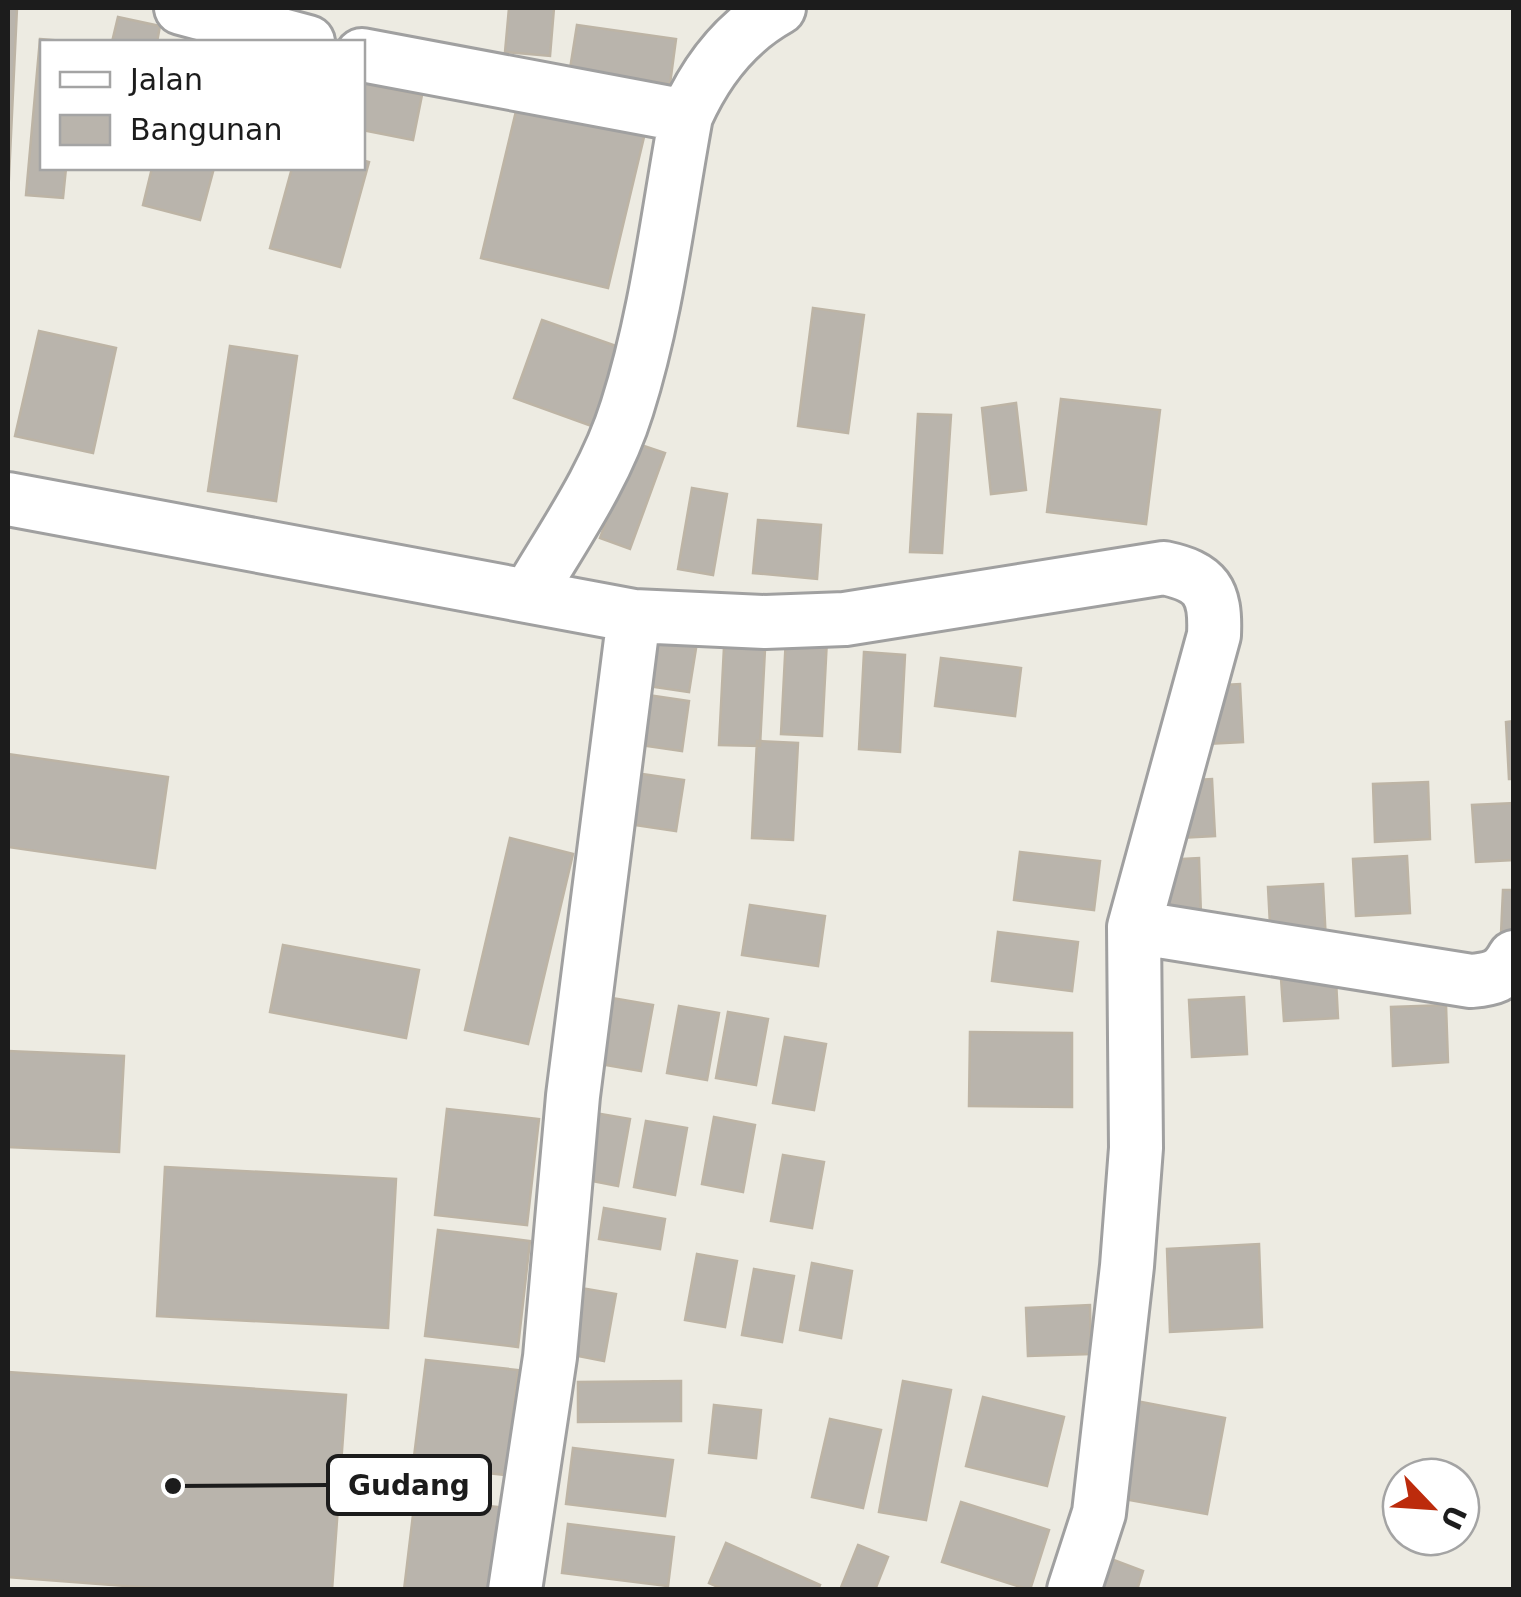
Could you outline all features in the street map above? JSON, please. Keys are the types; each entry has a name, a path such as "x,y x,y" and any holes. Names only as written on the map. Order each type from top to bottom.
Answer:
{"street":[{"path":"181,8 301,40"},
{"path":"528,596 600,474 627,410 645,342 686,116 718,57 776,8"},
{"path":"365,56 686,116"},
{"path":"8,499 634,616 765,622 845,619 1164,568 1190,574 1207,589 1215,610 1214,634 1134,927 1136,1148 1127,1266 1098,1513 1074,1590"},
{"path":"515,1590 550,1357 573,1096 634,616"},
{"path":"1134,927 1471,981 1494,979 1514,957"}],"building":[{"path":"8,8 17,8 8,198"},
{"path":"509,8 554,8 550,56 505,52"},
{"path":"118,17 160,26 157,40 112,40"},
{"path":"577,25 676,39 670,84 570,69"},
{"path":"40,39 52,40 40,40 40,170 66,170 63,198 26,195"},
{"path":"365,84 422,95 413,140 365,131"},
{"path":"522,86 649,116 608,288 481,258"},
{"path":"365,161 369,162 340,267 270,248 291,170 365,170"},
{"path":"152,170 213,170 200,220 143,205"},
{"path":"813,308 864,315 848,433 798,426"},
{"path":"542,320 622,348 594,427 514,398"},
{"path":"39,331 116,348 93,453 15,436"},
{"path":"230,346 297,356 276,501 208,491"},
{"path":"1061,399 1160,410 1146,524 1047,512"},
{"path":"1016,403 1026,490 991,494 982,408"},
{"path":"918,414 951,415 942,553 910,552"},
{"path":"635,443 665,453 630,549 600,538"},
{"path":"692,488 727,494 713,575 678,569"},
{"path":"758,520 821,525 817,579 753,573"},
{"path":"621,631 697,642 689,692 614,681"},
{"path":"786,637 827,639 822,736 781,734"},
{"path":"724,647 765,649 760,746 719,745"},
{"path":"864,652 905,655 900,752 859,749"},
{"path":"941,658 1021,668 1015,716 935,706"},
{"path":"1240,684 1243,742 1188,745 1186,687"},
{"path":"614,690 689,701 682,751 606,740"},
{"path":"1514,721 1514,779 1509,779 1506,722"},
{"path":"757,741 798,743 793,840 752,838"},
{"path":"8,754 168,777 155,868 8,847"},
{"path":"608,769 684,780 676,831 601,820"},
{"path":"1212,779 1215,836 1160,839 1157,782"},
{"path":"1428,782 1430,839 1375,842 1373,784"},
{"path":"1514,803 1514,860 1476,862 1472,805"},
{"path":"510,838 573,854 528,1044 465,1030"},
{"path":"1020,852 1100,861 1094,910 1014,900"},
{"path":"1407,856 1410,913 1356,916 1353,859"},
{"path":"1199,858 1201,915 1146,918 1144,861"},
{"path":"1323,884 1326,942 1271,944 1268,887"},
{"path":"1503,890 1514,890 1514,956 1500,956"},
{"path":"750,905 825,916 818,966 742,955"},
{"path":"998,932 1078,942 1072,991 992,981"},
{"path":"283,945 419,970 406,1038 270,1012"},
{"path":"1335,961 1338,1018 1284,1021 1280,964"},
{"path":"1244,997 1247,1054 1192,1057 1189,1000"},
{"path":"612,998 653,1005 641,1071 600,1064"},
{"path":"1446,1005 1448,1062 1393,1066 1391,1007"},
{"path":"679,1006 719,1013 707,1080 667,1073"},
{"path":"728,1012 768,1019 756,1085 716,1078"},
{"path":"970,1032 1072,1033 1072,1107 969,1106"},
{"path":"785,1037 826,1044 814,1110 773,1103"},
{"path":"8,1051 124,1056 119,1152 8,1147"},
{"path":"447,1109 539,1119 527,1225 435,1215"},
{"path":"589,1112 630,1119 618,1186 577,1178"},
{"path":"714,1117 755,1125 743,1192 702,1184"},
{"path":"646,1121 687,1128 675,1195 634,1187"},
{"path":"783,1155 824,1162 812,1228 771,1221"},
{"path":"165,1167 396,1179 388,1328 157,1316"},
{"path":"604,1208 665,1219 660,1249 599,1239"},
{"path":"438,1230 530,1241 518,1347 425,1336"},
{"path":"1259,1244 1262,1327 1170,1332 1167,1249"},
{"path":"697,1254 737,1261 725,1327 685,1320"},
{"path":"812,1263 852,1271 841,1338 800,1330"},
{"path":"754,1269 794,1276 782,1342 742,1335"},
{"path":"575,1287 616,1294 604,1361 563,1353"},
{"path":"1090,1305 1091,1354 1028,1356 1026,1308"},
{"path":"426,1360 518,1370 506,1475 413,1465"},
{"path":"8,1372 346,1395 332,1590 178,1590 8,1577"},
{"path":"681,1381 681,1421 578,1422 578,1382"},
{"path":"903,1381 951,1390 926,1520 879,1512"},
{"path":"983,1397 1064,1417 1047,1486 966,1466"},
{"path":"1131,1400 1225,1418 1207,1514 1113,1497"},
{"path":"714,1405 761,1410 756,1458 709,1453"},
{"path":"830,1419 881,1430 863,1508 812,1497"},
{"path":"573,1448 673,1460 665,1516 566,1504"},
{"path":"415,1498 508,1508 498,1590 404,1590"},
{"path":"961,1502 1049,1530 1030,1590 942,1562"},
{"path":"568,1524 674,1537 668,1586 562,1573"},
{"path":"726,1543 820,1585 818,1590 725,1590 709,1583"},
{"path":"858,1545 888,1557 875,1590 840,1590"},
{"path":"1103,1556 1143,1571 1137,1590 1090,1590"}],"place":[{"name":"Gudang","path":"173,1486"}]}
